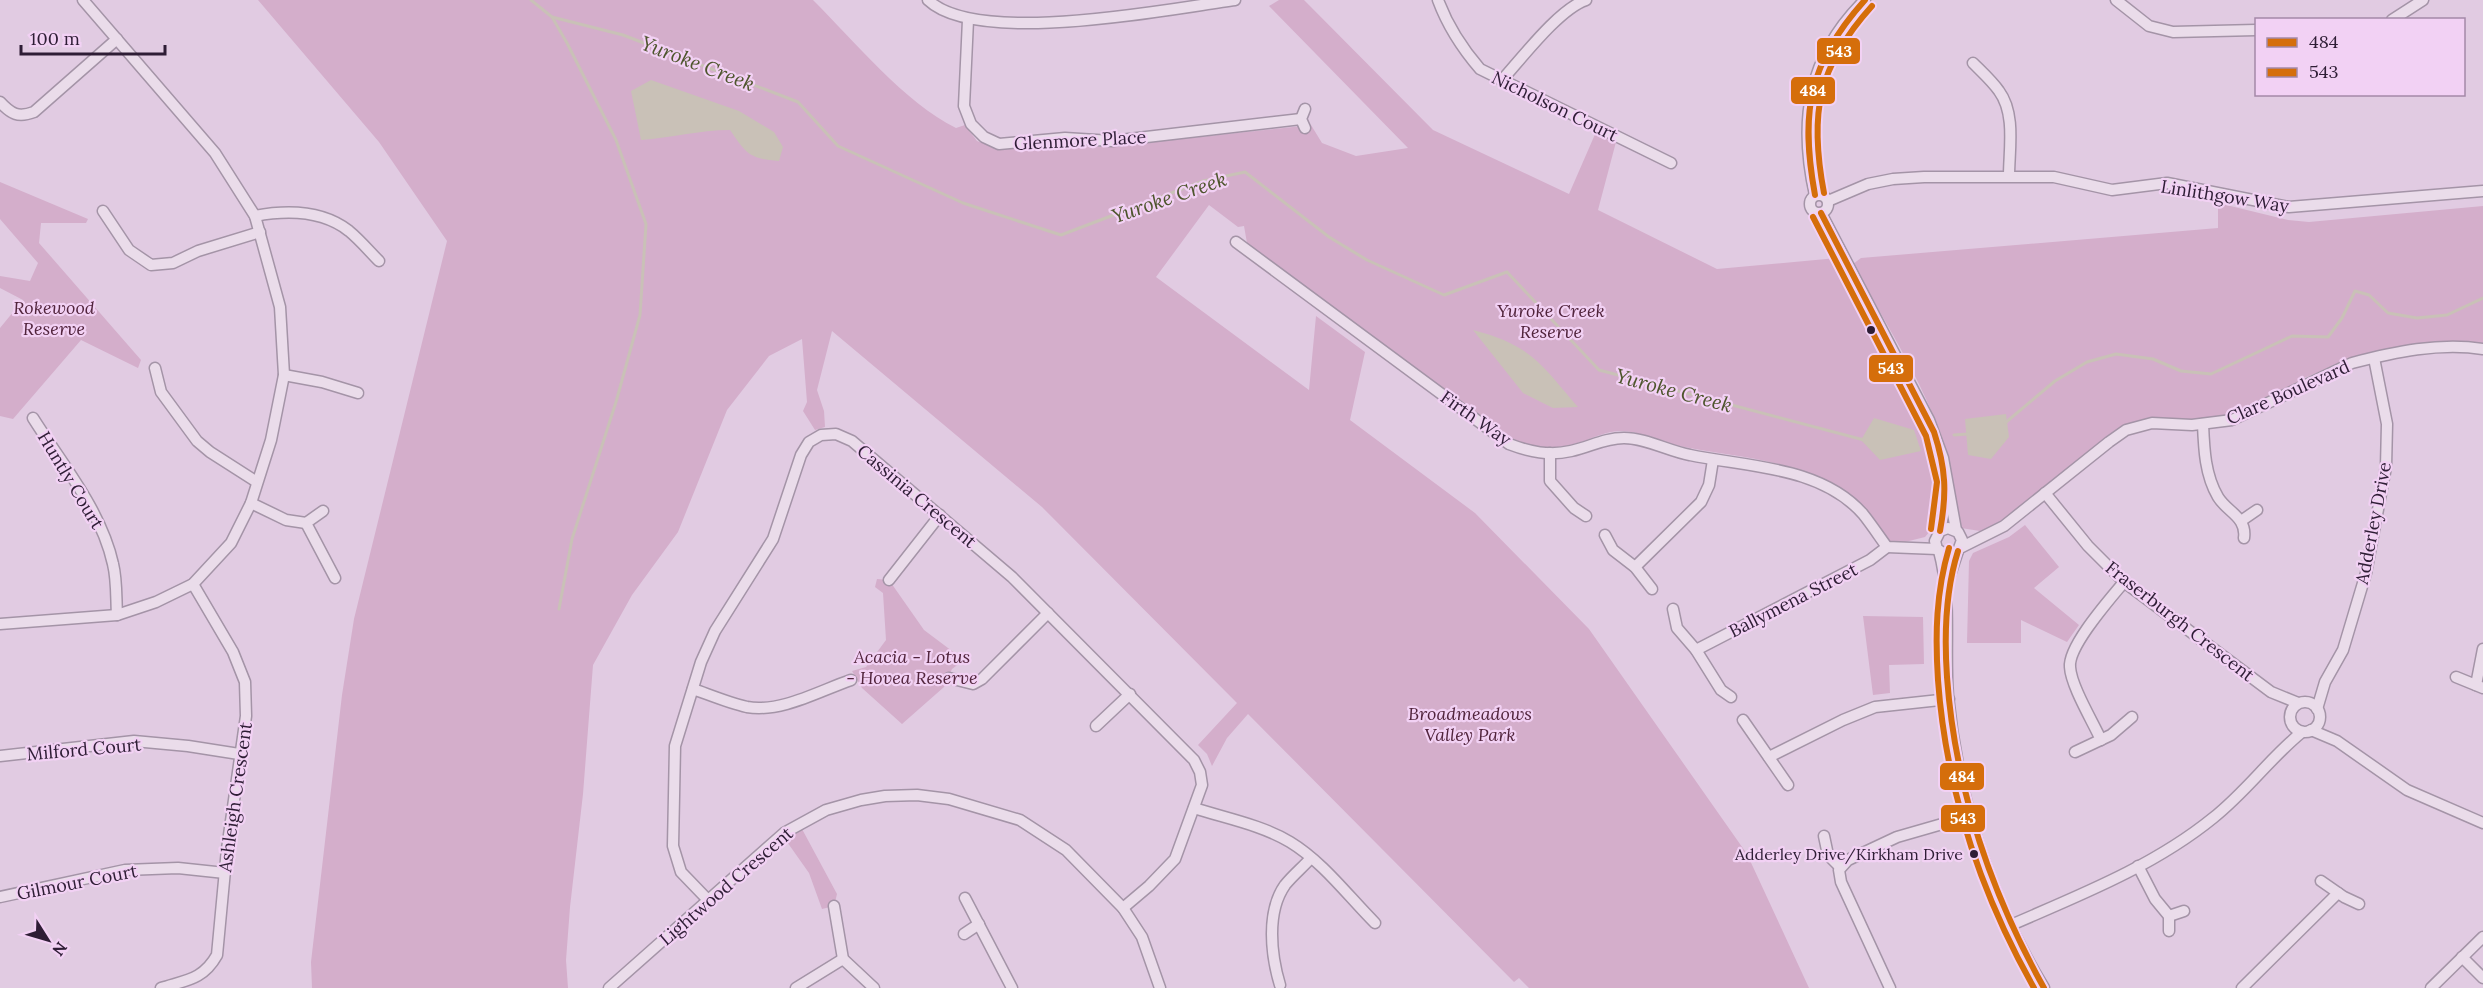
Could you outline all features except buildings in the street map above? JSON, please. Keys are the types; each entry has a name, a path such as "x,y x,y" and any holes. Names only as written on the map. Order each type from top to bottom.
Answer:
{"street":[{"path":"0,624 117,615 156,602 193,585 231,543 251,503 272,440 284,375 280,307 255,216 215,153 83,0"},
{"path":"928,0 945,12 968,20 1055,24 1235,0"},
{"name":"Nicholson Court","path":"1438,0 1447,25 1462,49 1480,69 1671,164"},
{"path":"1502,80 1561,16 1586,0"},
{"path":"1815,195 1807,154 1809,103 1820,63 1837,32 1865,0"},
{"path":"2116,0 2128,12 2149,26 2173,32 2255,30"},
{"path":"2395,18 2422,0"},
{"name":"Glenmore Place","path":"968,20 964,106 970,124 984,137 999,144 1065,138 1112,141 1304,119"},
{"path":"0,102 11,114 22,117 34,112 117,39"},
{"path":"1973,63 2000,92 2006,102 2010,126 2009,176"},
{"name":"Linlithgow Way","path":"1828,201 1868,184 1893,179 2009,176 2054,177 2112,189 2176,183 2248,201 2289,207 2483,191"},
{"path":"1815,195 1821,195 1828,201 1827,208 1821,213 1816,213 1810,208 1810,200 1815,195"},
{"path":"104,211 129,250 151,265 173,263 198,251 260,232"},
{"path":"255,216 279,212 302,212 328,219 349,231 380,261"},
{"path":"1821,213 1929,420 1943,458 1957,531 1962,540 1947,587"},
{"name":"Firth Way","path":"1236,242 1509,444 1527,451 1550,453 1572,451 1608,438 1628,438 1676,452 1809,478 1838,493 1862,513 1887,547"},
{"name":"Clare Boulevard","path":"1959,550 2004,526 2126,430 2159,422 2203,424 2232,420 2352,363 2374,358 2443,347 2483,349"},
{"name":"Adderley Drive","path":"2318,714 2325,682 2343,650 2366,573 2386,467 2387,424 2374,358"},
{"path":"155,368 161,392 197,441 257,482"},
{"path":"284,375 322,382 358,393"},
{"name":"Huntly Court","path":"33,418 98,518 114,566 117,615"},
{"path":"2203,424 2205,458 2210,480 2224,506 2241,520 2245,532 2244,538"},
{"name":"Cassinia Crescent","path":"708,900 681,872 673,846 675,746 693,689 715,632 773,540 801,455 809,442 821,435 836,434 852,441 1012,577 1194,760 1200,772 1202,785 1175,859 1149,886 1123,908"},
{"path":"1550,453 1550,481 1574,508 1586,516"},
{"path":"1635,567 1701,502 1709,484 1713,460"},
{"path":"1948,489 1935,541 1947,587 1946,653 1949,699 1959,769 1970,816 1989,875 2011,925 2044,988"},
{"name":"Fraserburgh Crescent","path":"2045,493 2088,546 2124,582 2271,692 2302,703 2318,714"},
{"path":"251,503 286,520 306,523 323,512"},
{"path":"2241,520 2257,510"},
{"path":"889,580 940,515"},
{"path":"306,523 336,578"},
{"path":"1909,547 1948,528 1984,535"},
{"path":"1605,535 1612,550 1635,567 1652,589"},
{"path":"1887,547 1938,550 1950,555 1959,550"},
{"name":"Ballymena Street","path":"1696,650 1870,560 1887,547"},
{"path":"2101,740 2072,677 2070,659 2077,645 2124,582"},
{"name":"Ashleigh Crescent","path":"160,988 201,976 210,968 217,955 239,754 246,716 245,682 233,652 193,585"},
{"path":"1673,609 1677,628 1696,650 1721,690 1731,697"},
{"path":"949,678 973,684 982,679 1048,613"},
{"path":"2456,677 2479,686 2483,649"},
{"path":"693,689 747,707 764,708 779,706 851,680"},
{"name":"Adderley Drive","path":"2291,720 2302,703 2325,682"},
{"name":"Fraserburgh Crescent","path":"2271,692 2291,720 2307,731"},
{"path":"1096,726 1130,694"},
{"path":"1769,758 1843,720 1875,707 1949,699"},
{"path":"2011,925 2138,866 2182,841 2216,816 2252,783 2278,752 2307,731 2318,714 2337,741"},
{"path":"2075,752 2101,740 2132,717"},
{"path":"1743,720 1788,785"},
{"path":"2278,752 2291,720"},
{"path":"2307,731 2337,741 2407,790 2483,823"},
{"name":"Milford Court","path":"0,756 134,741 239,754"},
{"name":"Lightwood Crescent","path":"609,988 774,841 805,820 826,810 861,800 885,796 917,795 949,799 1020,820 1066,850 1123,908 1142,938 1160,988"},
{"path":"1194,808 1266,831 1289,842 1311,858 1375,923"},
{"path":"1890,988 1841,882 1840,867 1848,860 1897,837 1970,816"},
{"path":"1824,836 1828,855 1840,867"},
{"path":"1280,985 1275,968 1272,941 1274,912 1285,885 1311,858"},
{"path":"2138,866 2154,899 2169,916 2169,931"},
{"name":"Gilmour Court","path":"0,897 125,870 178,868 225,873"},
{"path":"2321,881 2360,904"},
{"path":"2242,988 2338,893"},
{"path":"965,898 1012,988"},
{"path":"834,906 843,959 874,988"},
{"path":"2169,916 2184,911"},
{"path":"964,934 979,924"},
{"path":"2430,988 2483,937"},
{"path":"2462,957 2483,978"},
{"path":"796,988 843,959"}],"green space":[{"path":"258,0 813,0 881,70 918,103 956,128 965,125 977,141 993,147 1022,149 1045,144 1106,147 1311,125 1322,143 1356,156 1408,148 1269,6 1279,0 1304,0 1433,130 1569,194 1596,132 1616,142 1598,210 1717,269 1837,258 1932,436 1941,478 1942,507 1939,520 1925,537 1901,543 1888,542 1858,503 1834,486 1793,468 1770,462 1679,446 1626,431 1610,432 1576,444 1546,448 1507,437 1247,243 1244,226 1238,227 1209,205 1156,277 1309,390 1316,316 1365,352 1350,420 1475,513 1589,629 1747,854 1809,988 1529,988 1519,978 1514,982 1248,714 1227,738 1212,766 1207,754 1198,745 1237,703 1042,507 832,331 817,390 824,411 825,427 815,430 803,411 807,402 802,339 769,356 727,410 678,532 632,595 593,665 583,794 570,907 566,960 568,988 312,988 311,962 342,695 354,619 447,241 379,142"},
{"name":"Rokewood Reserve","path":"0,182 88,219 86,223 41,223 39,243 141,360 138,368 81,340 13,419 0,416 0,328 23,300 0,288 0,276 30,281 38,263 0,219"},
{"path":"2218,203 2288,220 2309,222 2483,206 2483,343 2443,341 2370,352 2304,378 2267,400 2233,414 2183,421 2151,419 2001,523 1980,531 1961,528 1954,513 1949,461 1931,410 1907,360 1853,264 1861,258 2218,228"},
{"path":"2025,525 2059,567 2034,588 2079,625 2067,642 2021,620 2021,643 1967,643 1969,561 1973,553 2009,537"},
{"name":"Acacia - Lotus - Hovea Reserve","path":"877,579 889,580 924,630 964,660 952,669 944,687 902,724 862,688 852,671 866,667 886,640 883,593 875,587"},
{"path":"1863,616 1923,617 1924,664 1889,665 1890,693 1873,695"},
{"path":"802,829 837,894 834,906 822,909 809,873 785,839"}],"shaded area":[{"path":"651,80 739,111 774,132 783,147 779,161 761,159 749,153 730,130 641,140 631,91"},
{"path":"1473,330 1509,342 1533,358 1578,407 1553,408 1523,393"},
{"path":"2006,414 2009,437 1991,459 1968,455 1965,419"},
{"path":"1874,418 1914,430 1921,451 1880,460 1861,440"}],"waterway":[{"name":"Yuroke Creek","path":"531,0 552,17 623,35 798,102 838,146 963,203 1061,235 1203,181 1245,172 1329,237 1367,260 1444,295 1507,272 1599,370 1864,440"},
{"path":"552,17 616,140 646,224 640,315 616,402 572,539 559,609"},
{"path":"2005,423 2055,381 2087,362 2116,354 2153,359 2181,371 2211,374 2292,336 2328,337 2342,318 2355,291 2369,295 2388,313 2417,318 2447,315 2483,298"},
{"path":"1954,435 1968,434"}],"transit line":[{"name":"484","path":"1815,195 1808,139 1813,90 1820,68 1831,46 1865,0"},
{"name":"543","path":"1824,193 1817,139 1822,93 1839,50 1872,6"},
{"name":"484","path":"1821,213 1934,432 1944,481 1944,505 1940,531"},
{"name":"543","path":"1813,217 1926,436 1937,482 1931,529"},
{"name":"543","path":"1949,548 1941,581 1937,614 1938,680 1949,761 1969,839 1982,877 1997,915 2034,988"},
{"name":"484","path":"1958,551 1950,582 1946,613 1947,677 1958,759 1978,838 1992,877 2007,914 2044,988"}],"place":[{"name":"Adderley Drive/Kirkham Drive","path":"1974,854"}],"park label":[{"name":"Yuroke Creek Reserve","path":"1551,320"},
{"name":"Broadmeadows Valley Park","path":"1470,723"}]}
